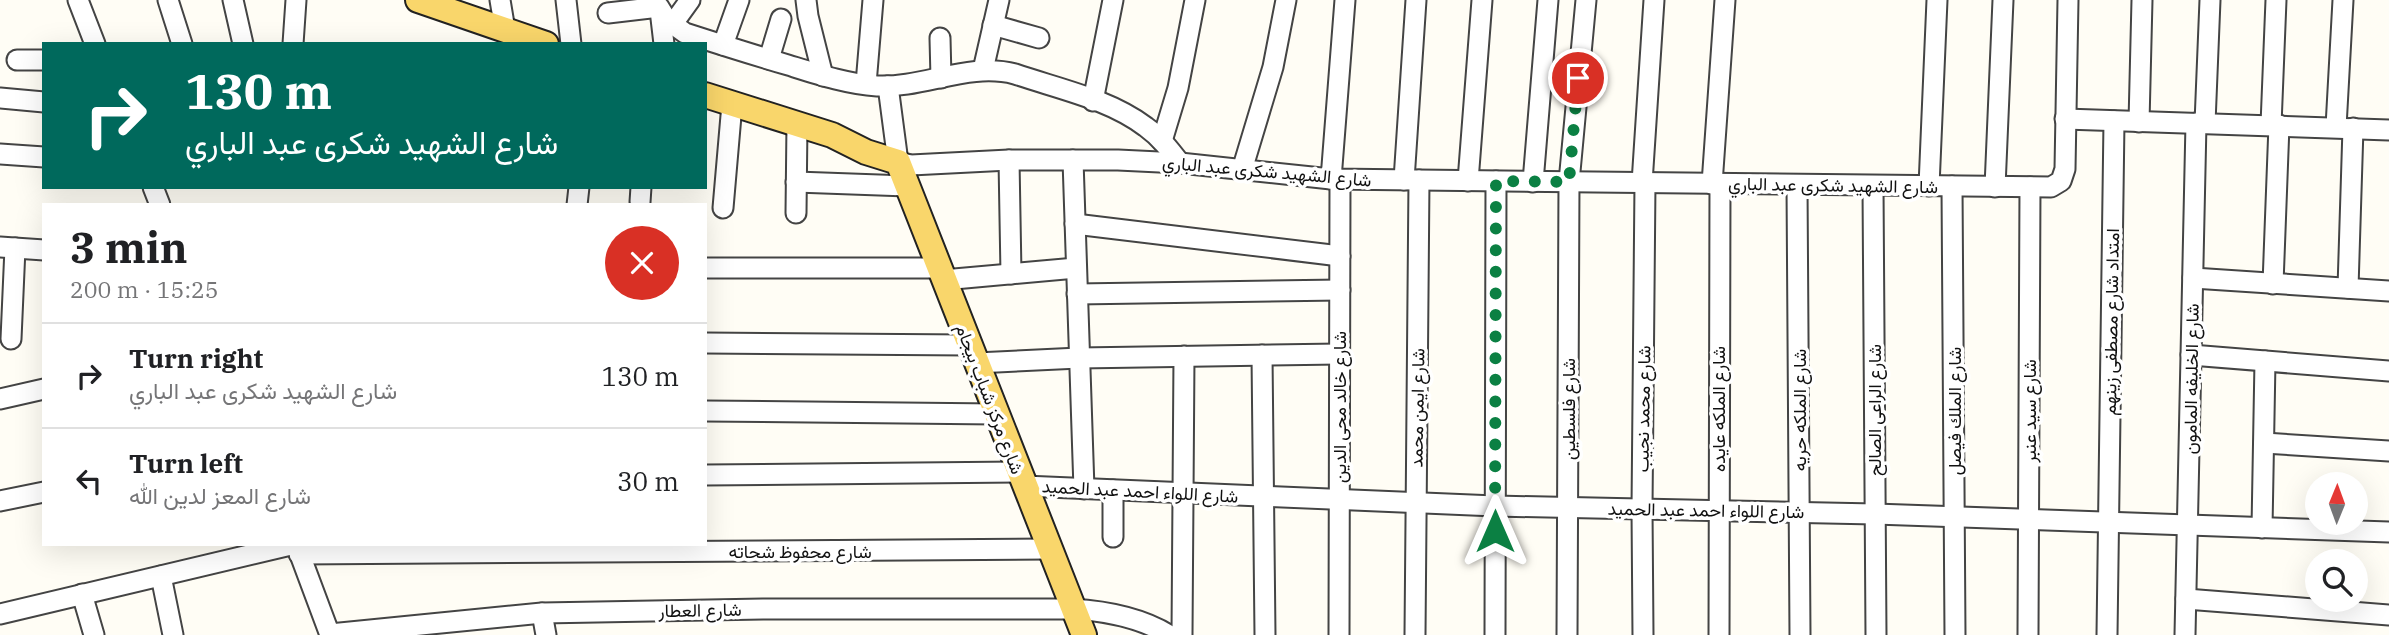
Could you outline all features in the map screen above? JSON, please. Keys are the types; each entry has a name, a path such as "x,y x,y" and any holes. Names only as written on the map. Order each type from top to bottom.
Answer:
{"main road":[{"path":"418,0 441,4 540,42"},
{"name":"شارع الشهيد شكرى عبد الباري","path":"707,96 832,135 866,152 898,162"},
{"name":"شارع مركز شباب بيجام","path":"898,162 1084,635"}],"street":[{"path":"78,0 95,42"},
{"path":"169,0 181,42"},
{"path":"233,0 243,42"},
{"path":"293,42 296,0"},
{"path":"500,0 505,30"},
{"path":"566,0 571,42"},
{"path":"673,25 690,0"},
{"path":"723,45 739,0"},
{"path":"806,0 823,76"},
{"path":"866,84 873,0"},
{"path":"983,70 999,0"},
{"path":"1093,101 1113,0"},
{"path":"1162,141 1178,88 1195,0"},
{"path":"1242,170 1273,67 1286,0"},
{"name":"شارع خالد محى الدين","path":"1339,635 1340,256 1335,179 1345,0"},
{"name":"شارع ايمن محمد","path":"1415,635 1412,180 1416,0"},
{"path":"1468,181 1482,0"},
{"path":"1533,182 1548,0"},
{"name":"شارع فلسطين","path":"1567,635 1569,182 1586,0"},
{"name":"شارع محمد نجيب","path":"1643,635 1644,183 1654,0"},
{"name":"شارع الملكه عايده","path":"1719,635 1716,184 1725,0"},
{"path":"1929,186 1937,0"},
{"path":"1995,187 2003,0"},
{"path":"2068,0 2065,119 2389,130"},
{"path":"2139,122 2142,0"},
{"name":"شارع الخليفه المامون","path":"2185,635 2193,278 2210,0"},
{"path":"2273,284 2276,0"},
{"path":"2343,0 2348,288"},
{"path":"658,4 673,25 685,33 823,76 888,86 983,70 1015,74 1130,117 1162,141 1180,163"},
{"path":"608,13 658,4"},
{"path":"658,4 664,42"},
{"path":"769,59 781,19"},
{"path":"993,25 1039,38"},
{"path":"940,38 941,78"},
{"path":"17,60 42,60"},
{"path":"888,86 898,162"},
{"path":"0,98 42,102"},
{"path":"723,208 732,104"},
{"name":"شارع الشهيد شكرى عبد الباري","path":"898,162 925,165 1009,160 1180,163 1335,179 2051,187 2062,181 2064,176 2065,119"},
{"name":"امتداد شارع مصطفى زينهم","path":"2107,635 2114,121"},
{"path":"796,213 797,123"},
{"path":"0,154 42,157"},
{"path":"1009,160 1011,274"},
{"path":"1073,160 1084,489"},
{"path":"1495,635 1496,181"},
{"path":"796,182 907,186"},
{"name":"شارع الملكه حريه","path":"1797,185 1800,635"},
{"name":"شارع الراعى الصالح","path":"1873,186 1876,635"},
{"name":"شارع الملك فيصل","path":"1952,186 1955,635"},
{"name":"شارع سيد عنبر","path":"2028,635 2030,187"},
{"path":"1074,223 1340,256"},
{"path":"11,339 7,248 42,250"},
{"path":"707,268 1011,274 1076,268"},
{"path":"2193,278 2389,291"},
{"path":"1077,294 1340,290"},
{"path":"707,343 1079,358 1339,354"},
{"path":"1262,355 1265,635"},
{"path":"2191,355 2389,371"},
{"path":"1182,635 1184,356"},
{"path":"2262,528 2265,361"},
{"path":"0,399 42,389"},
{"path":"707,411 996,414"},
{"path":"2264,443 2389,452"},
{"name":"شارع اللواء احمد عبد الحميد","path":"707,475 1021,479 1084,489 1496,506 1875,514 2389,532"},
{"path":"1113,490 1113,537"},
{"path":"0,501 42,492"},
{"path":"296,548 330,635"},
{"name":"شارع محفوظ شحاته","path":"0,614 296,548 1049,549"},
{"path":"161,576 173,635"},
{"path":"82,594 94,635"},
{"path":"2186,599 2389,615"},
{"name":"شارع العطار","path":"330,635 461,628 542,613 763,609 1092,610 1130,617 1169,635"},
{"path":"542,613 546,635"}],"route":[{"path":"1495,531 1496,181 1569,182 1578,78"}]}
